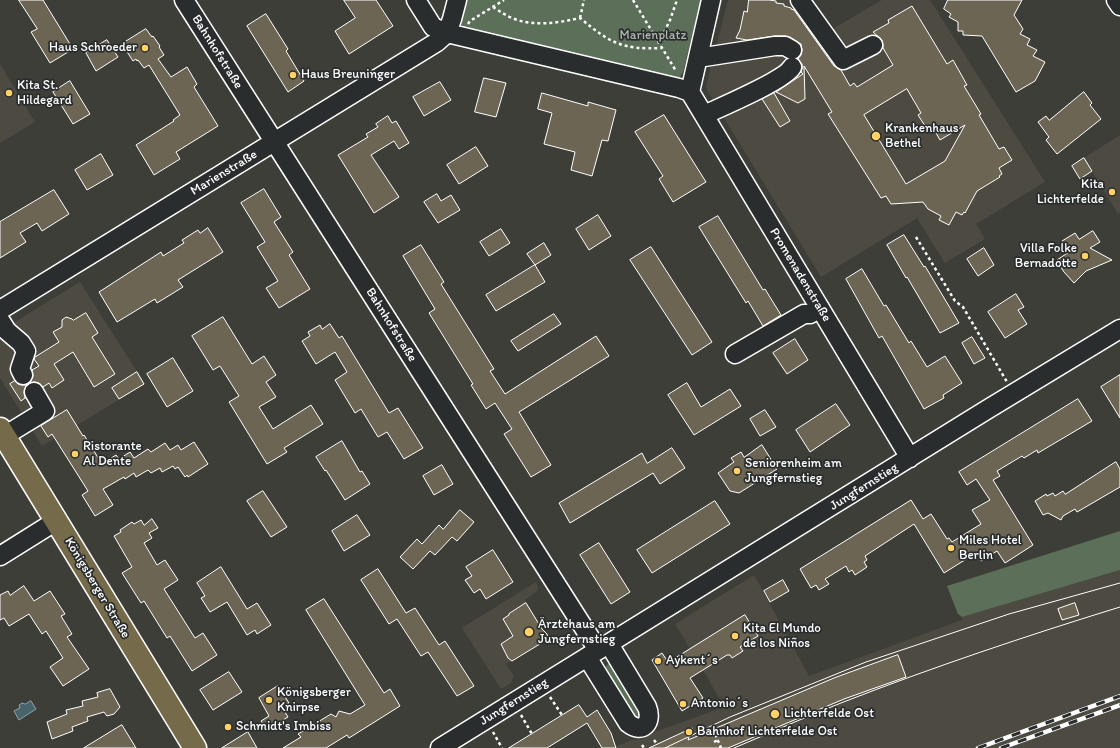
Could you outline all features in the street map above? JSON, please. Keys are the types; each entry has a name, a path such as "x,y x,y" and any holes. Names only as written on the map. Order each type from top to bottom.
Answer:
{"main road":[{"name":"Königsberger Straße","path":"2,432 195,748"}],"street":[{"name":"Bahnhofstraße","path":"184,0 598,651"},
{"path":"416,0 433,27 447,33 679,88 690,92 711,0"},
{"path":"447,33 457,0"},
{"path":"800,0 843,60 873,44"},
{"path":"1116,0 1120,6"},
{"name":"Marienstraße","path":"0,310 437,42 447,33"},
{"path":"698,58 775,46 785,46 792,58 790,71 777,80 704,115"},
{"name":"Promenadenstraße","path":"690,92 910,458"},
{"path":"735,354 804,314 810,314 820,308"},
{"path":"0,320 7,331 21,343 26,350 20,369 23,375"},
{"name":"Jungfernstieg","path":"440,748 1120,329"},
{"path":"2,432 45,410 34,392"},
{"path":"0,556 56,521"}],"path":[{"path":"470,21 503,0"},
{"path":"580,18 584,0"},
{"path":"633,0 680,77"},
{"path":"659,43 670,20 677,0"},
{"path":"493,7 512,18 535,24 553,23 580,18"},
{"path":"580,18 600,35 622,46 643,49 662,48"},
{"path":"916,237 955,301 963,307 1008,384"},
{"path":"550,696 562,715"},
{"path":"520,715 532,734"},
{"path":"713,729 720,748"},
{"path":"492,732 502,748"},
{"path":"654,740 656,744"},
{"path":"714,742 718,740"}],"shaded area":[{"name":"Krankenhaus Bethel","path":"728,0 813,0 831,30 882,0 930,0 1045,182 976,224 985,239 945,263 917,218 821,277 707,90 706,86"},
{"name":"Kita St. Hildegard","path":"0,64 35,122 0,143"},
{"name":"Kita Lichterfelde","path":"1120,135 1120,213 1118,214 1084,158"},
{"path":"80,282 145,384 42,446 0,378 0,331"},
{"path":"1120,570 1120,748 611,748 632,740 642,739 655,732 724,707 675,624 754,575 809,676 962,620 962,617"},
{"path":"536,582 538,588 537,591 525,600 547,634 548,639 506,664 513,675 513,678 510,684 501,689 462,628"}],"green space":[{"name":"Marienplatz","path":"464,0 701,0 683,72 680,77 675,79 466,29 460,20"},
{"path":"1120,531 1120,570 962,617 958,614 947,586"},
{"path":"608,664 612,664 641,708 640,717 634,719 603,670"}],"water":[{"path":"31,701 36,709 19,720 14,711 20,708 19,705 22,703 25,704"}],"building":[{"path":"19,0 43,0 73,49 50,63 31,32 37,29"},
{"path":"344,0 376,0 393,26 349,54 335,31 355,18"},
{"path":"749,0 776,1 776,3 784,4 784,6 794,10 834,66 841,70 850,86 854,83 857,87 893,65 883,48 882,40 873,32 889,23 888,20 912,6 947,64 953,60 967,85 964,86 981,114 979,115 999,149 1004,147 1012,160 999,168 1002,174 999,176 1000,177 977,191 965,213 964,212 962,215 956,212 949,225 939,220 941,216 928,209 923,202 891,204 886,196 881,198 828,114 832,112 804,66 805,99 798,103 776,92 803,74 801,72 802,64 798,59 802,50 801,44 790,37 785,36 747,40 736,38 740,30 744,11 747,12","holes":["907,89 921,113 918,115 927,129 932,126 940,140 965,125 945,161 906,184 864,115"]},
{"path":"948,0 1022,0 1014,15 1023,29 1020,34 1030,39 1027,45 1037,50 1033,56 1045,62 1035,81 1016,92 982,36 963,35 963,31 958,31 958,22 949,17 951,14 944,9"},
{"path":"266,14 288,49 286,51 304,81 288,92 247,26"},
{"path":"146,29 160,46 159,47 164,55 158,59 171,77 187,67 197,84 194,87 218,126 176,152 180,159 154,175 136,145 174,121 173,120 180,115 149,65 144,68 138,60 137,61 136,59 133,61 122,44"},
{"path":"107,40 118,57 96,71 86,53"},
{"path":"484,78 506,83 496,117 475,112"},
{"path":"70,81 90,114 73,124 53,92"},
{"path":"440,82 451,100 424,116 413,97"},
{"path":"1084,92 1092,103 1090,105 1101,119 1057,154 1046,140 1049,137 1038,122 1046,116 1049,120"},
{"path":"542,93 588,106 588,102 616,110 608,141 602,140 592,176 571,170 575,152 544,144 552,113 538,109"},
{"path":"774,93 790,121 780,127 762,99"},
{"path":"664,115 706,182 673,202 659,179 663,176 635,132"},
{"path":"388,116 392,123 396,121 409,143 399,149 394,141 371,155 399,197 374,213 338,155 368,137 366,134 378,127 376,124"},
{"path":"476,147 488,166 459,184 447,165"},
{"path":"101,154 113,175 87,190 75,170"},
{"path":"1084,158 1092,171 1080,179 1072,166"},
{"path":"264,189 281,217 274,222 293,252 289,255 310,289 279,308 266,288 278,281 257,247 265,242 241,203"},
{"path":"54,190 69,214 42,231 37,223 20,233 26,242 0,258 0,222"},
{"path":"437,194 441,201 451,195 460,210 438,223 424,202"},
{"path":"598,215 611,236 589,250 576,229"},
{"path":"718,216 763,290 765,289 781,315 763,326 748,301 746,303 699,227"},
{"path":"208,228 223,252 178,280 183,287 157,303 155,299 117,322 99,292 161,252 163,256 184,243 182,240 198,230 200,233"},
{"path":"501,229 510,243 489,256 480,242"},
{"name":"Villa Folke Bernadotte","path":"1093,231 1100,242 1090,248 1112,260 1086,271 1074,283 1057,261 1069,252 1062,241 1075,233 1079,239"},
{"path":"904,235 924,267 925,266 959,323 940,333 887,245"},
{"path":"544,243 551,255 535,265 527,254"},
{"path":"421,245 444,282 441,284 494,369 490,371 505,394 596,336 609,356 519,412 551,465 531,477 504,434 512,429 495,403 486,409 471,385 473,384 429,313 435,309 403,256"},
{"path":"651,247 712,342 692,355 630,260"},
{"path":"984,248 994,265 978,276 967,259"},
{"path":"535,265 545,282 496,311 486,295"},
{"path":"862,269 884,306 886,305 909,343 911,341 927,367 945,356 962,383 943,395 944,398 924,409 882,336 879,338 846,279"},
{"path":"1016,294 1024,307 1018,310 1027,324 1005,338 988,312"},
{"path":"86,313 98,333 92,337 115,374 94,387 73,352 54,364 64,380 52,388 49,383 43,387 39,383 30,383 33,376 32,370 39,366 34,359 35,357 59,342 53,332 62,327 62,320 66,317 73,320"},
{"path":"554,314 561,324 518,351 511,341"},
{"path":"223,317 252,364 264,356 276,375 266,382 276,397 259,407 273,429 311,405 323,424 284,448 287,452 267,464 229,402 239,396 220,366 213,370 192,336"},
{"path":"330,324 339,338 342,336 389,413 398,408 423,448 404,459 387,432 378,437 361,409 355,413 335,380 347,372 335,352 316,364 302,341 310,336 308,332 320,325 322,329"},
{"path":"972,337 985,358 974,364 962,343"},
{"path":"795,339 808,360 787,374 773,353"},
{"path":"173,358 193,391 167,407 147,374"},
{"path":"137,372 144,384 119,399 112,388"},
{"path":"1120,375 1120,418 1101,387"},
{"path":"15,381 18,384 27,385 24,392 25,398 21,401 10,384"},
{"path":"687,383 701,407 730,389 741,406 694,435 668,395"},
{"path":"1078,399 1092,421 1038,453 1037,450 1024,458 1022,456 997,471 1000,476 993,480 1033,545 1005,563 997,551 981,561 976,553 944,573 914,524 865,556 867,560 864,562 867,567 855,575 852,570 849,572 846,566 825,579 829,584 819,590 816,585 811,588 800,569 911,500 923,519 931,514 947,539 949,538 952,542 981,524 972,510 990,500 976,479 967,485 959,472"},
{"path":"836,404 850,425 810,452 796,430"},
{"path":"67,410 102,464 116,455 119,459 130,452 134,458 148,449 151,452 165,443 170,450 178,445 181,450 194,442 208,464 188,477 187,475 185,477 178,467 175,469 173,466 162,472 160,468 151,473 148,470 136,477 134,473 125,479 124,477 103,489 113,505 95,516 82,495 88,491 52,434 48,437 41,426"},
{"path":"765,410 776,427 760,436 750,419"},
{"path":"342,441 360,472 362,471 370,484 345,500 316,457"},
{"path":"762,445 777,469 739,493 730,491 718,473 734,462 731,458 741,452 744,457"},
{"path":"672,448 685,468 660,484 653,473 570,523 559,503 642,453 647,463"},
{"path":"1116,462 1120,469 1120,487 1077,512 1075,509 1063,516 1061,520 1048,513 1043,515 1035,501 1046,494 1047,496 1053,493 1055,496 1063,491 1065,494"},
{"path":"442,465 453,484 434,495 423,476"},
{"path":"263,491 287,527 271,537 247,501"},
{"path":"715,501 730,524 652,573 637,550"},
{"path":"460,510 474,522 457,541 452,537 435,555 430,551 413,569 400,557 417,539 422,544 439,525 443,529"},
{"path":"357,515 370,535 344,551 332,531"},
{"path":"152,519 158,528 149,533 152,538 144,543 157,565 165,560 178,580 164,589 195,638 203,633 217,655 192,671 170,636 167,638 144,601 141,603 122,573 132,567 114,536 132,522 134,524 141,520 144,525"},
{"path":"599,543 630,592 611,604 580,555"},
{"path":"493,550 513,582 486,599 480,589 474,593 465,580 472,576 466,567"},
{"path":"221,567 247,609 257,603 271,625 257,634 255,630 247,635 227,602 210,612 201,598 205,596 197,583"},
{"path":"378,569 406,613 415,608 439,645 445,641 474,686 457,696 428,652 421,656 397,619 389,624 361,580"},
{"path":"783,580 789,591 770,602 764,591"},
{"path":"24,586 34,601 50,591 65,614 61,616 72,634 67,637 89,669 63,686 50,667 63,658 46,631 42,634 29,614 9,626 4,618 0,620 0,595 8,591 10,595"},
{"path":"324,599 384,693 390,689 400,706 349,738 347,735 326,748 283,748 301,737 298,734 331,714 336,717 339,711 350,714 365,705 306,610"},
{"name":"Ärztehaus am Jungfernstieg","path":"526,603 542,629 547,634 548,639 512,661 508,658 501,644 513,636 503,619"},
{"path":"1075,603 1079,615 1062,620 1058,609"},
{"path":"745,615 758,636 740,647 743,651 732,658 730,655 727,655 690,678 703,698 682,711 652,660 662,653 668,662"},
{"path":"898,655 906,677 844,699 728,748 649,748 692,728 688,740 834,678"},
{"path":"229,672 242,692 213,710 200,690"},
{"path":"278,686 289,703 282,707 288,717 267,730 261,721 269,716 259,698"},
{"path":"110,689 120,707 114,714 107,716 104,712 87,717 88,721 72,727 73,731 52,739 47,722 67,714 66,710 83,706 82,701 98,697 97,693"},
{"path":"579,705 587,717 597,710 611,733 616,748 602,748 587,723 547,748 509,748"},
{"path":"122,725 136,748 84,748"},
{"path":"248,732 257,748 222,748"}],"tram line":[{"path":"665,748 730,717 866,662 1009,614 1120,583"},
{"path":"734,748 828,708 945,664 1120,607"}],"railway":[{"path":"978,748 1120,696"},
{"path":"1001,748 1120,705"}],"place":[{"name":"Haus Schroeder","path":"145,48"},
{"name":"Haus Breuninger","path":"293,75"},
{"name":"Kita St. Hildegard","path":"9,93"},
{"name":"Krankenhaus Bethel","path":"876,136"},
{"name":"Kita Lichterfelde","path":"1112,192"},
{"name":"Villa Folke Bernadotte","path":"1085,256"},
{"name":"Ristorante Al Dente","path":"75,454"},
{"name":"Seniorenheim am Jungfernstieg","path":"737,471"},
{"name":"Miles Hotel Berlin","path":"951,548"},
{"name":"Ärztehaus am Jungfernstieg","path":"529,632"},
{"name":"Kita El Mundo de los Niños","path":"735,636"},
{"name":"Aykent´s","path":"658,661"},
{"name":"Königsberger Knirpse","path":"269,700"},
{"name":"Antonio´s","path":"683,704"},
{"name":"Lichterfelde Ost","path":"775,714"},
{"name":"Schmidt's Imbiss","path":"228,727"},
{"name":"Bahnhof Lichterfelde Ost","path":"689,732"}]}
